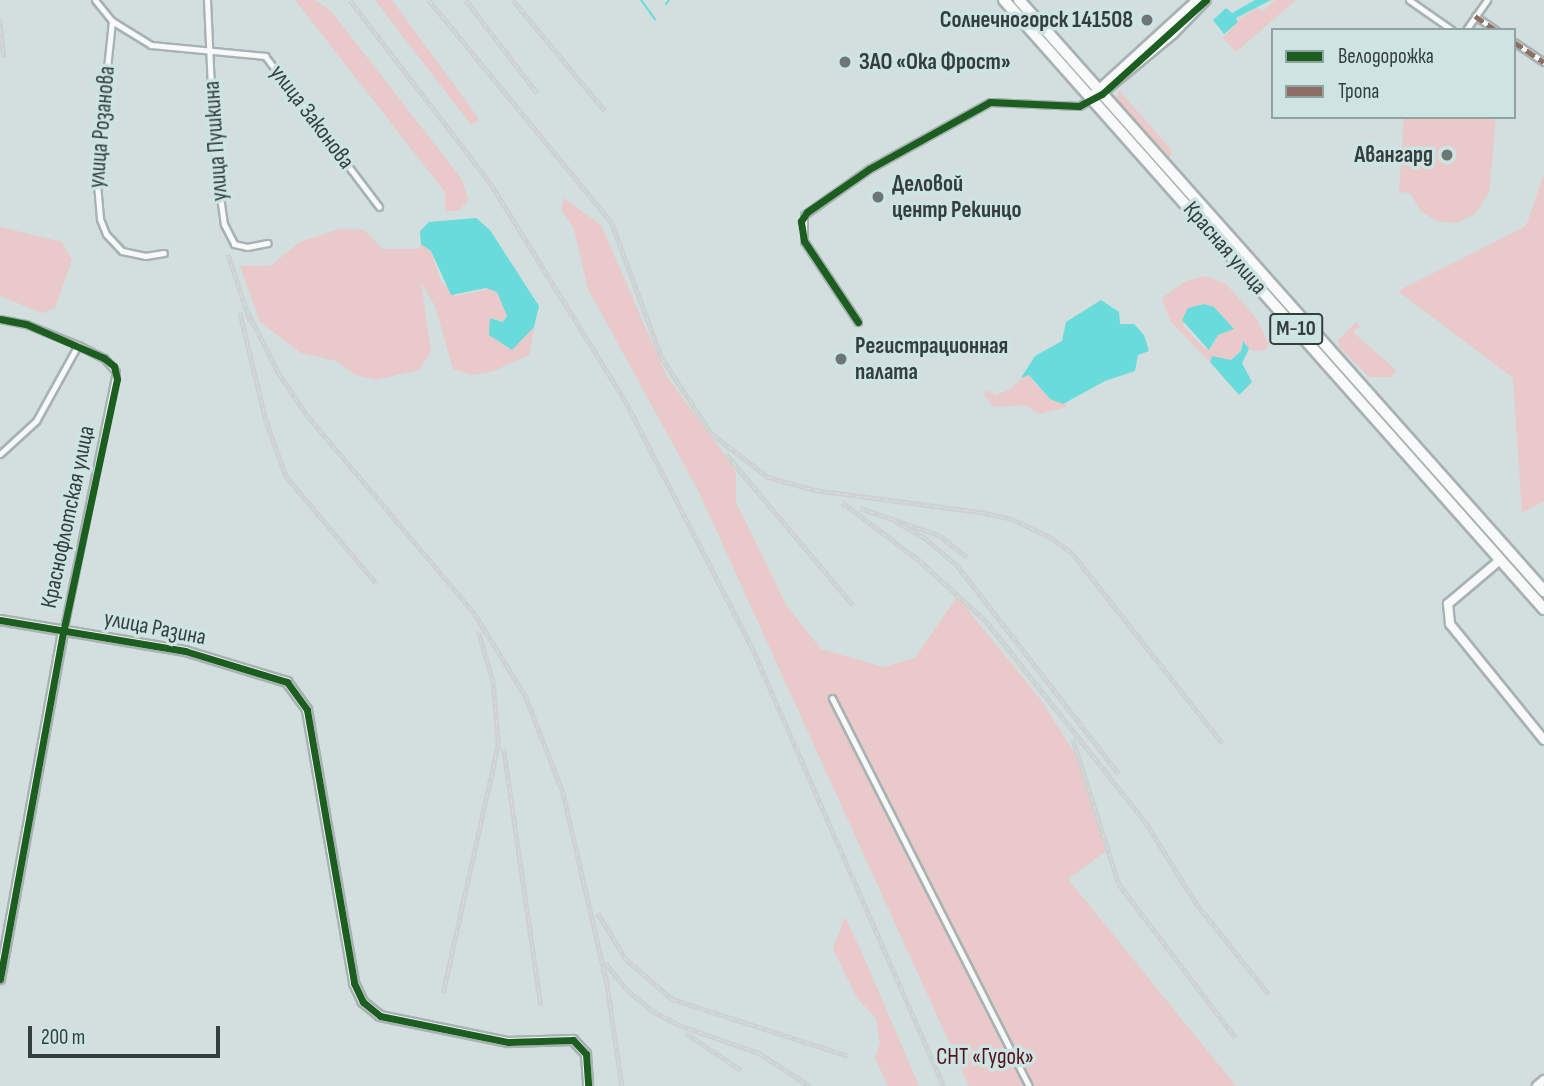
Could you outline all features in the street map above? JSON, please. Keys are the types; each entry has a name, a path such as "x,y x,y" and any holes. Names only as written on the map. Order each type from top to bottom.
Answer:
{"highway":[{"name":"Красная улица","path":"1004,0 1097,94 1500,560"},
{"name":"Красная улица","path":"1019,0 1079,68 1097,94 1115,108 1544,591"},
{"name":"М-10","path":"1500,560 1544,609"}],"street":[{"path":"95,0 112,21"},
{"name":"улица Пушкина","path":"207,0 214,155 224,224 233,244 247,247 268,243"},
{"path":"1112,81 1197,0"},
{"path":"858,323 804,241 804,215 869,169 990,102 1079,106 1097,94 1206,0"},
{"path":"1409,0 1449,28"},
{"path":"1467,28 1486,0"},
{"path":"1475,16 1493,28"},
{"name":"улица Законова","path":"112,21 151,45 265,56 379,207"},
{"name":"улица Розанова","path":"112,21 97,152 97,206 106,234 122,251 145,256 164,253"},
{"path":"1516,43 1544,62"},
{"path":"1079,68 1090,76 1112,81"},
{"path":"1112,81 1115,108"},
{"path":"0,319 26,324 78,345 36,421 0,451"},
{"name":"Краснофлотская улица","path":"0,979 63,632 117,387 114,366 78,345"},
{"path":"1500,560 1448,604 1450,624 1544,740"},
{"name":"улица Разина","path":"0,620 226,661 274,675 298,691 307,710 354,983 363,1002 380,1016 508,1042 573,1040 586,1054 588,1086"},
{"path":"832,698 1029,1086"},
{"path":"1537,1086 1544,1080"}],"green space":[{"path":"295,0 315,0 331,11 461,178 469,200 458,211 445,211 445,192"},
{"path":"375,0 392,0 479,119 471,125"},
{"path":"1275,0 1296,0 1236,52 1223,38 1239,19 1258,7 1262,12"},
{"path":"1119,90 1172,151 1170,158 1116,101"},
{"name":"Авангард","path":"1404,119 1496,119 1489,193 1475,214 1456,223 1436,221 1420,210 1410,193 1399,192"},
{"path":"1544,174 1544,501 1522,513 1513,378 1398,291 1526,226"},
{"name":"СНТ «Гудок»","path":"564,198 601,225 667,377 730,462 736,473 736,502 786,605 821,649 883,667 915,658 957,597 1041,700 1079,760 1106,851 1068,879 1236,1086 969,1086 698,490 588,289 574,229 561,209"},
{"path":"0,227 62,242 72,260 55,308 42,313 0,296"},
{"path":"339,229 364,230 383,249 418,249 421,244 431,251 441,281 456,296 493,288 502,298 507,316 504,322 494,318 493,329 508,349 534,327 529,355 494,371 472,375 453,369 435,306 421,283 431,351 419,370 376,380 356,375 336,361 301,353 260,322 240,266 270,266 300,242"},
{"path":"1205,276 1226,284 1257,319 1269,345 1266,350 1252,351 1241,343 1241,351 1231,360 1214,357 1210,362 1170,321 1162,298 1186,281","holes":["1204,304 1214,307 1234,329 1218,335 1212,347 1205,349 1183,326 1188,308"]},
{"path":"1356,322 1360,326 1353,332 1397,371 1391,377 1369,377 1340,348 1338,340"},
{"path":"1027,374 1050,399 1066,403 1066,407 1040,414 1025,405 994,407 984,395 986,390 995,395 1009,390"},
{"path":"845,917 919,1086 888,1086 875,1058 880,1043 876,1018 857,998 833,949"}],"water":[{"path":"1255,0 1271,0 1236,18 1238,22 1224,34 1213,20 1226,8 1232,13"},
{"path":"476,218 490,230 539,306 534,327 512,350 489,335 490,318 503,322 507,316 497,292 486,288 451,295 431,251 421,244 420,231 429,222"},
{"path":"1101,300 1119,312 1120,324 1134,324 1144,335 1149,351 1138,355 1135,371 1105,381 1063,404 1050,399 1029,375 1021,378 1035,356 1062,341 1066,322"},
{"path":"1204,304 1214,307 1234,329 1218,335 1209,350 1182,320 1188,308"},
{"path":"1243,341 1249,349 1242,363 1252,382 1239,395 1210,362 1212,356 1231,360 1241,351"}],"waterway":[{"path":"641,0 655,19"},
{"path":"666,4 669,0"}],"railway":[{"path":"350,0 491,184 626,402 752,647 944,1086"},
{"path":"429,0 612,223 662,358 712,434 768,477 815,490 980,512 1012,519 1050,537 1073,554 1222,743"},
{"path":"466,0 537,93"},
{"path":"513,0 605,111"},
{"path":"0,19 4,58"},
{"path":"228,254 250,320"},
{"path":"240,312 266,420 286,476 376,583"},
{"path":"248,312 278,372 307,415 475,614 526,697 563,792 607,983 622,1086"},
{"path":"726,454 853,605"},
{"path":"842,502 920,561 987,622 1145,821 1196,903 1269,994"},
{"path":"860,508 939,535 967,557"},
{"path":"894,520 925,538 957,565 1119,774"},
{"path":"443,993 498,744 493,682 478,631"},
{"path":"1073,739 1119,884 1236,1038"},
{"path":"504,749 541,1005"},
{"path":"598,913 626,959 672,999 848,1056"},
{"path":"606,963 627,990 654,1012 679,1025 759,1053 810,1086"},
{"path":"686,1033 741,1070"}],"marked path":[{"path":"1475,16 1493,28"},
{"path":"1516,43 1544,62"}],"cycle path":[{"path":"858,322 804,241 801,221 807,212 869,169 990,102 1079,106 1102,94 1206,0"},
{"path":"0,319 26,324 104,358 114,366 117,379 63,632 0,979"},
{"path":"0,620 185,651 287,682 307,710 354,983 363,1002 380,1016 508,1042 573,1040 586,1054 588,1086"}],"place":[{"name":"Солнечногорск 141508","path":"1147,20"},
{"name":"ЗАО «Ока Фрост»","path":"845,62"},
{"name":"Авангард","path":"1447,155"},
{"name":"Деловой центр Рекинцо","path":"878,197"},
{"name":"Регистрационная палата","path":"841,359"}]}
